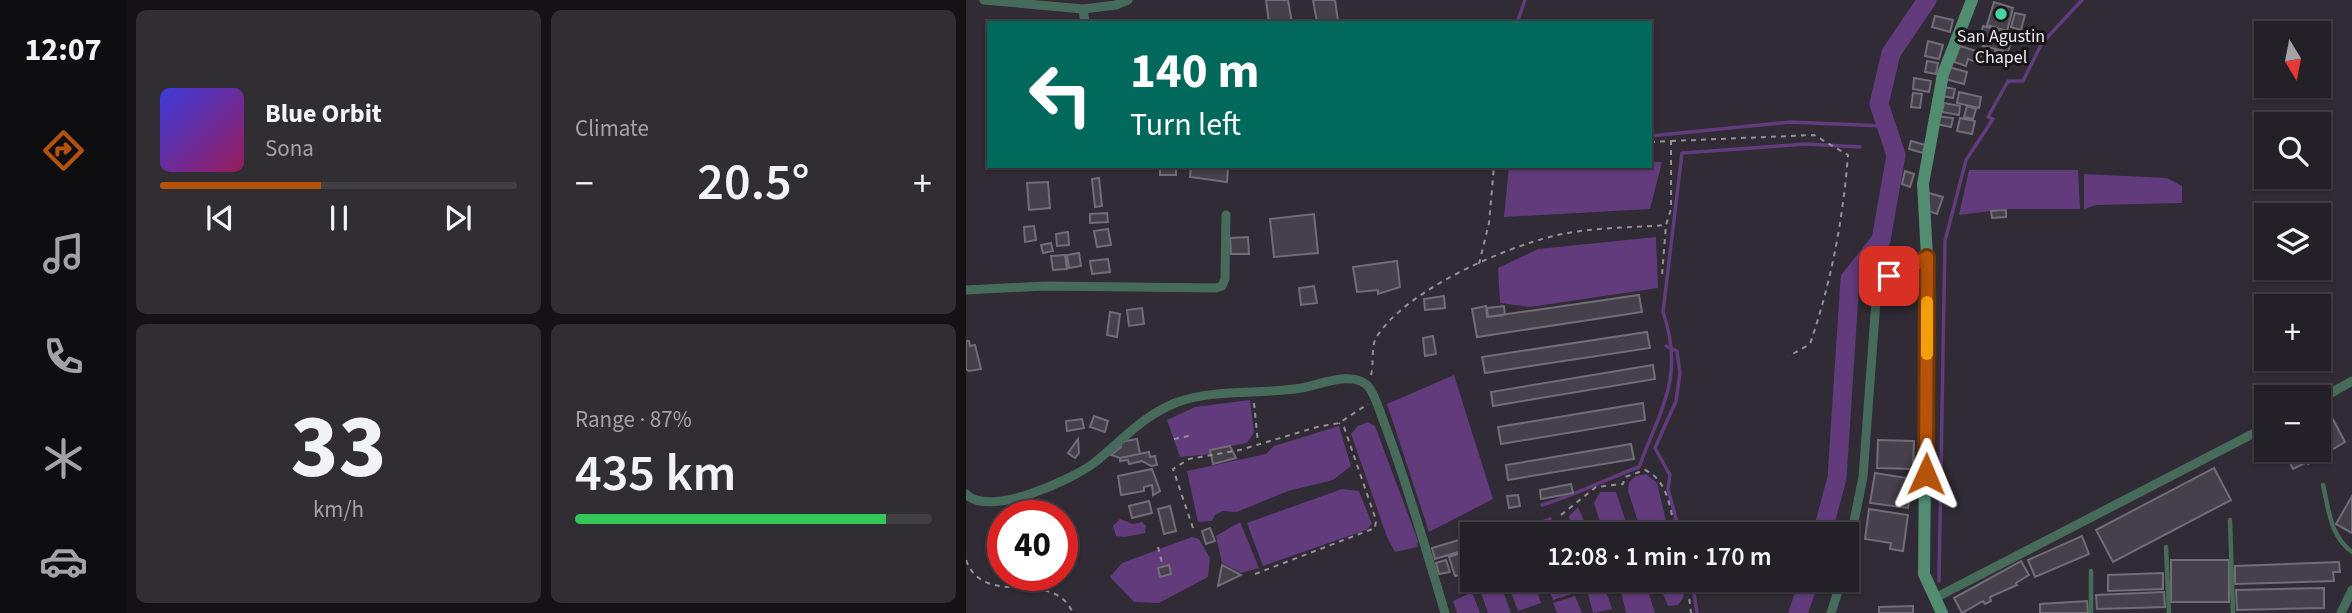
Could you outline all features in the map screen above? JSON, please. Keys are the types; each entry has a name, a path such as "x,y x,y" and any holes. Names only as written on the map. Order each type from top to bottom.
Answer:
{"street":[{"path":"984,0 1083,9 1116,5 1128,0"},
{"path":"1942,613 1924,574 1927,257 1923,184 1942,74 1972,0"},
{"path":"1083,9 1085,21"},
{"path":"966,290 1045,286 1216,289 1222,286 1225,279 1226,215"},
{"path":"1854,522 1863,477 1877,287 1882,280 1905,271 1927,257"},
{"path":"966,494 986,503 1032,493 1093,464 1124,434 1174,404 1199,396 1297,389 1344,379 1358,380 1367,386 1375,399 1445,613"},
{"path":"2331,393 2352,381"},
{"path":"1935,598 2254,433"},
{"path":"2341,613 2352,590"},
{"path":"1831,613 1838,592"}],"lane":[{"path":"2323,485 2333,529 2339,541 2352,552"},
{"path":"2230,520 2233,613"},
{"path":"2166,547 2169,613"},
{"path":"2091,571 2091,613"}],"path":[{"path":"1652,142 1814,135 1848,155 1844,202 1825,302 1810,344 1788,356"},
{"path":"1662,275 1666,225 1671,209 1671,141"},
{"path":"1479,265 1489,223 1494,168"},
{"path":"1367,386 1375,360 1374,340 1410,301 1443,280 1509,250 1555,235 1666,225"},
{"path":"1253,393 1258,444"},
{"path":"1193,528 1173,470 1175,466 1189,459 1339,423 1375,399"},
{"path":"1255,574 1375,528 1376,520 1344,427 1339,423"},
{"path":"1174,439 1189,436"},
{"path":"1560,515 1597,487 1623,484 1625,477 1645,470 1656,475 1663,484 1673,522"},
{"path":"1158,547 1163,567"},
{"path":"966,560 971,571 984,584 1050,591 1066,602 1073,613"},
{"path":"1689,592 1691,613"}],"shaded area":[{"path":"1652,162 1662,162 1650,209 1504,217 1509,168 1652,168"},
{"path":"1969,170 2078,170 2080,209 2006,209 1959,215"},
{"path":"2084,174 2167,178 2182,186 2182,203 2096,205 2084,209"},
{"path":"1656,237 1658,288 1530,307 1500,303 1498,268 1538,249"},
{"path":"1454,375 1493,499 1429,532 1387,404"},
{"path":"1250,400 1254,433 1247,443 1211,450 1211,454 1180,457 1167,420 1195,407"},
{"path":"1368,422 1375,426 1418,541 1417,547 1395,552 1387,537 1351,434 1358,426"},
{"path":"1339,426 1351,466 1333,480 1288,491 1237,512 1223,511 1215,515 1212,521 1198,522 1187,471 1266,454 1274,446"},
{"path":"1646,474 1657,483 1666,522 1638,522 1628,491 1629,482 1636,476"},
{"path":"1342,489 1359,491 1372,524 1366,530 1263,566 1247,523"},
{"path":"1600,492 1616,492 1626,522 1600,522 1594,503"},
{"path":"1578,507 1585,522 1571,522 1569,516"},
{"path":"1551,517 1552,522 1537,522"},
{"path":"1120,519 1133,524 1142,522 1146,526 1145,533 1116,536 1113,526"},
{"path":"1240,522 1259,568 1241,573 1222,563 1216,536"},
{"path":"1192,537 1199,539 1210,558 1208,577 1159,603 1134,602 1110,577 1122,563"},
{"path":"1472,592 1480,613 1457,613 1453,601"},
{"path":"1481,592 1503,592 1511,613 1488,613"},
{"path":"1511,592 1537,592 1541,603 1518,611"},
{"path":"1550,592 1574,592 1574,593 1553,600"},
{"path":"1588,592 1606,592 1612,609 1593,613"},
{"path":"1621,592 1648,592 1655,613 1626,613"},
{"path":"1662,592 1683,592 1684,596 1678,605 1668,606"},
{"path":"1575,596 1582,613 1557,613 1553,603"}],"building":[{"path":"1266,0 1288,0 1292,21 1269,21"},
{"path":"1313,0 1335,0 1338,21 1317,21"},
{"name":"San Agustin Chapel","path":"1994,2 2013,8 2007,31 1987,25"},
{"path":"2015,13 2025,15 2021,30 2011,27"},
{"path":"1935,16 1953,20 1950,32 1932,27"},
{"path":"1983,26 2013,34 2008,52 1983,46 1985,39 1980,38"},
{"path":"1928,41 1943,45 1939,59 1925,56"},
{"path":"1960,46 1982,53 1978,63 1968,59 1966,66 1954,62"},
{"path":"1995,50 2011,56 2008,64 1992,59"},
{"path":"1927,61 1938,63 1936,74 1925,72"},
{"path":"1949,67 1967,72 1964,84 1945,79"},
{"path":"1914,78 1931,81 1929,92 1913,89"},
{"path":"1944,87 1955,89 1953,98 1942,96"},
{"path":"1959,92 1981,97 1979,108 1957,103"},
{"path":"1913,93 1922,94 1920,108 1911,107"},
{"path":"1944,103 1960,106 1959,115 1942,112"},
{"path":"1967,106 1976,109 1973,119 1964,117"},
{"path":"1937,116 1953,118 1951,127 1936,124"},
{"path":"1960,118 1975,121 1972,134 1957,131"},
{"path":"1911,141 1925,145 1923,153 1909,149"},
{"path":"1160,168 1176,168 1176,175 1160,175"},
{"path":"1191,168 1228,168 1227,182 1190,177"},
{"path":"1905,171 1914,174 1910,187 1902,184"},
{"path":"1099,178 1102,206 1095,207 1092,179"},
{"path":"1048,182 1050,208 1029,210 1027,183"},
{"path":"1929,193 1943,197 1937,214 1923,209"},
{"path":"2006,210 2006,217 1992,218 1991,211"},
{"path":"1107,213 1108,222 1090,223 1090,214"},
{"path":"1314,214 1318,253 1274,257 1270,219"},
{"path":"1034,226 1036,240 1025,242 1024,227"},
{"path":"1108,229 1111,245 1097,247 1094,231"},
{"path":"1068,232 1069,245 1057,246 1056,234"},
{"path":"1248,237 1249,254 1231,254 1230,238"},
{"path":"1051,243 1053,251 1043,253 1041,245"},
{"path":"1079,253 1081,266 1069,268 1067,255"},
{"path":"1065,255 1067,269 1053,270 1051,256"},
{"path":"1108,259 1110,272 1092,274 1090,261"},
{"path":"1397,261 1400,287 1378,294 1378,290 1357,292 1353,267"},
{"path":"1314,286 1317,303 1301,305 1299,288"},
{"path":"1639,295 1642,312 1477,337 1472,309 1486,306 1487,317"},
{"path":"1444,296 1445,308 1425,310 1424,299"},
{"path":"1504,306 1505,315 1488,317 1487,308"},
{"path":"1142,308 1144,324 1129,326 1127,310"},
{"path":"1110,312 1120,314 1117,337 1107,335"},
{"path":"1647,332 1650,348 1485,373 1482,357"},
{"path":"1433,336 1436,354 1425,356 1423,338"},
{"path":"966,341 969,341 970,346 975,345 981,369 966,369"},
{"path":"1653,365 1655,379 1493,406 1491,392"},
{"path":"1643,403 1645,420 1501,444 1498,427"},
{"path":"1094,416 1108,421 1105,432 1090,427"},
{"path":"2331,416 2345,442 2331,450"},
{"path":"1082,419 1084,428 1067,431 1066,421"},
{"path":"1078,439 1079,453 1075,458 1068,453"},
{"path":"1137,439 1140,454 1120,458 1111,455 1121,447 1120,442"},
{"path":"1878,440 1914,441 1913,469 1877,468"},
{"path":"1631,444 1634,459 1508,480 1506,465"},
{"path":"1230,446 1236,458 1213,464 1210,450"},
{"path":"1149,452 1150,457 1155,456 1157,465 1151,466 1142,461 1129,464 1128,460 1120,461 1120,458"},
{"path":"2289,462 2307,462 2293,469"},
{"path":"2214,468 2231,500 2113,562 2096,530"},
{"path":"1152,469 1160,491 1153,495 1152,485 1144,487 1144,491 1121,495 1118,476"},
{"path":"1875,473 1913,479 1908,508 1870,503"},
{"path":"1571,484 1573,493 1541,499 1540,490"},
{"path":"1518,495 1520,506 1509,508 1507,496"},
{"path":"2352,496 2352,533 2336,524"},
{"path":"1149,501 1152,513 1132,518 1129,506"},
{"path":"1170,506 1176,531 1164,534 1158,509"},
{"path":"1869,509 1908,515 1903,551 1890,549 1891,543 1865,539"},
{"path":"1210,528 1215,541 1206,544 1202,531"},
{"path":"2082,536 2089,554 2035,577 2028,560"},
{"path":"1460,540 1460,552 1435,559 1432,548"},
{"path":"1460,553 1460,575 1455,576 1449,557"},
{"path":"1446,560 1450,572 1439,574 1436,563"},
{"path":"2171,560 2229,560 2229,602 2171,602"},
{"path":"2021,561 2029,575 2016,583 2017,585 1990,597 1991,601 1985,604 1983,601 1962,613 1954,598"},
{"path":"2339,562 2340,572 2333,572 2334,581 2235,584 2235,566"},
{"path":"1169,565 1171,574 1160,577 1158,568"},
{"path":"1222,565 1241,575 1218,586"},
{"path":"2163,573 2163,589 2108,591 2108,575"},
{"path":"2324,588 2324,608 2237,610 2236,590"},
{"path":"2164,592 2165,607 2097,609 2096,595"},
{"path":"2087,601 2088,613 2040,613 2040,604"},
{"path":"1913,606 1913,613 1879,613 1879,607"}],"waterway":[{"path":"1518,21 1525,0"},
{"path":"1825,522 1837,478 1850,279 1881,240 1896,155 1879,104 1891,53 1927,0"},
{"path":"1939,581 1945,241 1966,160 1993,119 1988,117 2008,81 2023,81 2042,43 2082,0"},
{"path":"1652,136 1790,122 1884,126"},
{"path":"1542,505 1639,467 1655,427 1671,374 1672,355 1663,312 1682,153 1806,144 1860,147"},
{"path":"1666,346 1677,351 1680,373 1676,401 1655,448 1670,475 1668,489 1677,522"},
{"path":"1694,592 1697,613"},
{"path":"1798,613 1805,592"}],"slow traffic":[{"path":"1927,302 1927,354"}],"place":[{"name":"San Agustin Chapel","path":"2001,14"}],"route":[{"path":"1889,276 1905,271 1927,257 1926,474"}]}
